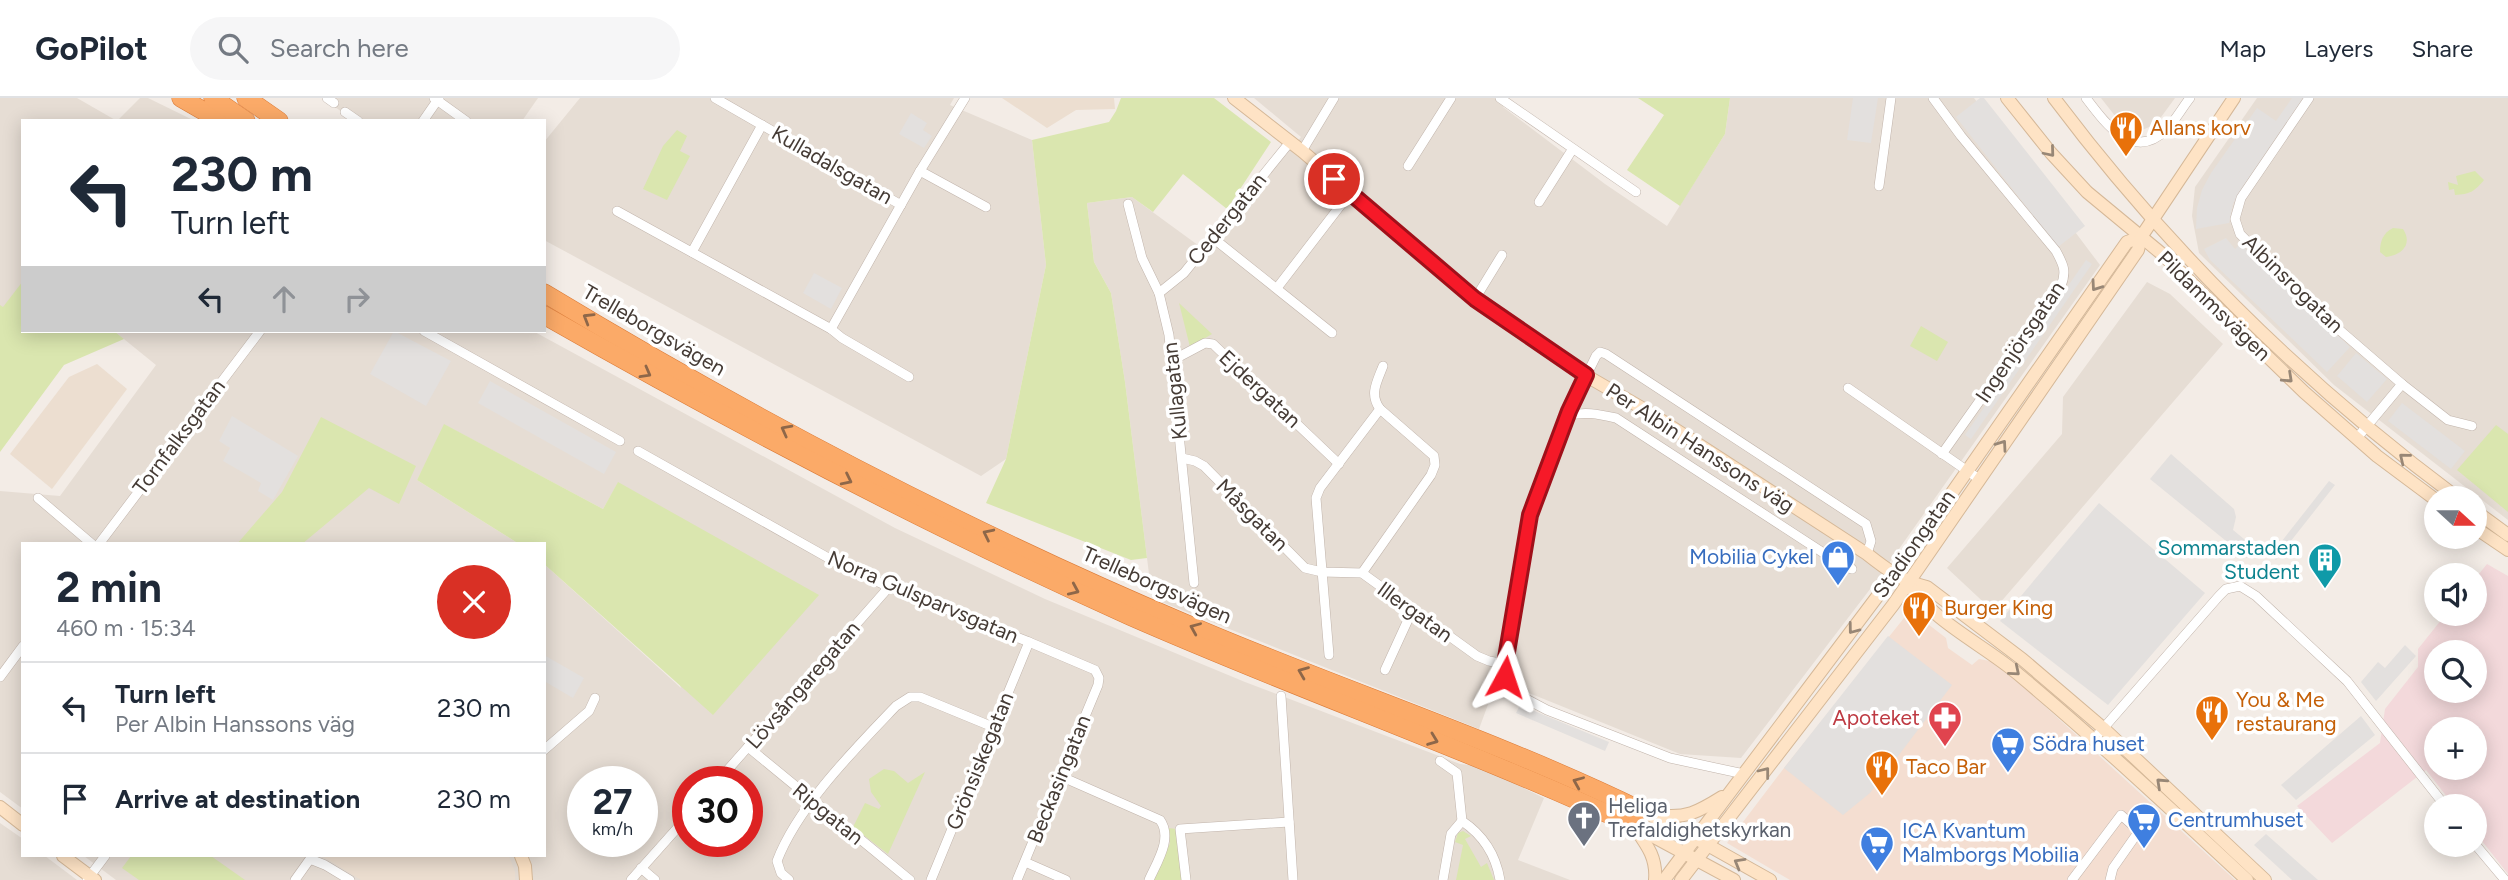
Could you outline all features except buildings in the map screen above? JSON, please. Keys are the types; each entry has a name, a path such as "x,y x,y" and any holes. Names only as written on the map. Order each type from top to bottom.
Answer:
{"highway":[{"path":"181,98 218,119"},
{"path":"214,98 243,119"},
{"path":"246,98 278,119"},
{"path":"261,98 279,119"},
{"name":"Trelleborgsvägen","path":"546,294 706,387 1009,544 1186,625 1511,753 1640,816"},
{"name":"Trelleborgsvägen","path":"546,316 800,457 985,549 1222,656 1535,780 1640,816"}],"main road":[{"name":"Per Albin Hanssons väg","path":"1234,98 1302,151 1475,299 1586,375 1647,411 1895,575 1908,583 1927,587 2022,659 2103,728 2264,880"},
{"name":"Pildammsvägen","path":"2007,98 2068,173 2113,215 2162,254 2259,351 2357,438 2424,491"},
{"name":"Pildammsvägen","path":"2054,98 2115,177 2258,329 2366,426 2442,486"},
{"name":"Stadiongatan","path":"1681,880 1908,583 2138,250 2141,237 2234,98"},
{"path":"2113,215 2120,234 2120,252"},
{"name":"Stadiongatan","path":"1664,880 1895,575 2127,242 2141,237"},
{"path":"2487,520 2508,535"},
{"path":"2487,536 2508,550"},
{"name":"Per Albin Hanssons väg","path":"1908,583 1919,599 2003,661 2094,739 2248,880"},
{"path":"1656,880 1652,853 1640,816 1689,815 1731,791"},
{"path":"0,807 21,823"},
{"name":"Trelleborgsvägen","path":"1640,816 1695,838 1770,880"},
{"name":"Trelleborgsvägen","path":"1640,816 1685,852 1734,880"},
{"path":"64,857 90,879"},
{"path":"521,857 526,880"}],"street":[{"name":"Kulladalsgatan","path":"715,98 901,205"},
{"name":"Kulladalsgatan","path":"831,329 920,171 965,98"},
{"path":"1302,151 1334,98"},
{"path":"1408,166 1451,98"},
{"path":"1500,98 1636,192"},
{"path":"1879,186 1891,98"},
{"name":"Ingenjörsgatan","path":"1933,98 2056,251 2065,268 2061,286 1942,454"},
{"path":"2086,98 2112,131 2138,141 2162,133 2190,98"},
{"name":"Albinsrogatan","path":"2309,98 2241,198 2235,219 2240,234 2314,308 2402,384 2448,420 2472,426"},
{"path":"424,119 437,99 463,119"},
{"path":"345,111 355,119"},
{"name":"Kulladalsgatan","path":"692,252 762,125"},
{"name":"Cedergatan","path":"1159,293 1184,273 1290,142"},
{"path":"1539,202 1572,150"},
{"path":"920,171 986,207"},
{"path":"1277,288 1350,193"},
{"name":"Kullagatan","path":"1128,204 1142,258 1159,293 1173,360 1194,583"},
{"path":"617,211 831,329 909,377"},
{"path":"1213,238 1332,333"},
{"path":"1475,299 1502,255"},
{"name":"Tornfalksgatan","path":"101,542 258,333"},
{"path":"428,333 620,441"},
{"name":"Ejdergatan","path":"1173,360 1205,343 1213,344 1339,464"},
{"path":"1744,774 1670,758 1547,710 1515,693 1505,677 1530,515 1567,416 1596,356 1600,352 1606,354 1866,524 1871,541 1867,554"},
{"path":"1362,573 1431,475 1435,464 1434,456 1374,401 1374,391 1382,366"},
{"path":"2357,438 2402,384"},
{"path":"1847,388 1979,479"},
{"path":"1329,655 1316,498 1320,488 1380,409"},
{"path":"1567,416 1592,413 1616,418 1852,569"},
{"name":"Norra Gulsparvsgatan","path":"638,451 839,564 889,587 1095,670 1099,678"},
{"name":"Måsgatan","path":"1182,458 1204,466 1305,568 1322,572"},
{"path":"38,498 90,542"},
{"name":"Illergatan","path":"1322,572 1362,573 1477,656 1489,662 1505,664"},
{"path":"2094,739 2219,596 2226,589 2240,586 2256,596 2347,681 2436,794"},
{"name":"Lövsångaregatan","path":"731,766 889,587"},
{"path":"1385,670 1412,611"},
{"name":"Grönsiskegatan","path":"931,880 1029,642"},
{"path":"0,677 21,649"},
{"name":"Beckasingatan","path":"1017,880 1099,678"},
{"path":"1281,695 1293,880"},
{"path":"789,880 781,873 777,861 783,846 811,802 896,706 910,697 920,697 993,727"},
{"path":"546,748 589,711 595,698"},
{"name":"Ripgatan","path":"748,747 811,802 910,880"},
{"path":"1440,761 1457,773 1462,821 1481,839 1497,862 1500,880"},
{"path":"1060,776 1160,820 1164,825 1164,846 1149,880"},
{"path":"2072,880 2121,815 2139,831 2113,868 2110,880"},
{"path":"1443,880 1451,834 1462,821"},
{"path":"1186,880 1180,829 1289,822"},
{"path":"631,880 672,834"},
{"path":"90,879 104,857"},
{"path":"2486,857 2505,880"},
{"path":"295,880 310,859 326,865 350,880"},
{"path":"1025,862 1066,880"},
{"path":"641,869 655,880"}],"shaded area":[{"path":"0,98 77,98 114,119 21,119 21,285 3,308 0,306"},
{"path":"140,98 148,98 191,119 119,119"},
{"path":"323,98 538,98 523,119 351,119"},
{"path":"580,98 954,98 950,105 1032,140 1046,265 1006,459 981,476 546,241 546,140"},
{"path":"1002,98 1114,98 1115,109 1076,110 1047,128"},
{"path":"1254,98 1507,98 1503,107 1605,184 1667,226 1725,134 1730,98 1974,98 2100,265 1877,580 1741,758 1680,754 1497,680 1479,729 1152,598 1111,293 1094,262 1087,203 1132,197 1206,251 1301,137"},
{"path":"1853,98 1878,98 1871,143 1847,140"},
{"path":"1980,98 1984,98 2085,226 2058,247 1956,117"},
{"path":"2101,98 2175,98 2156,124 2140,131 2123,126"},
{"path":"2257,98 2508,98 2508,520 2487,504 2487,486 2464,486 2334,385 2199,253 2192,216 2195,187"},
{"path":"2292,98 2303,98 2243,186 2233,204 2229,223 2196,229 2197,208 2202,190 2257,108 2276,121"},
{"path":"911,113 927,123 923,130 932,136 924,148 899,134"},
{"path":"2226,238 2235,249 2240,244 2350,347 2327,372 2210,260 2204,249"},
{"path":"2086,260 2092,264 1971,439 1965,435"},
{"path":"814,273 842,288 831,309 803,293"},
{"path":"2147,282 2170,294 2223,344 1993,611 1947,568 2062,434 2063,397"},
{"path":"116,333 537,333 895,528 1045,599 1245,682 1460,764 1479,766 1544,798 1518,860 1570,880 116,880 85,857 546,857 546,566 681,688 618,483 603,509 445,425 417,480 516,542 21,542 21,808 0,792 0,491 60,496 156,365"},
{"path":"393,333 398,333 451,361 426,406 370,374"},
{"path":"2356,353 2387,379 2367,402 2337,376"},
{"path":"97,364 127,389 52,489 10,454 69,377"},
{"path":"490,381 616,452 604,474 478,403"},
{"path":"2402,403 2465,451 2451,469 2388,421"},
{"path":"232,416 298,456 273,500 258,491 261,483 223,461 230,448 219,441"},
{"path":"2171,454 2234,509 2236,517 2233,530 2255,548 2247,558 2150,479"},
{"path":"2329,481 2335,485 2276,560 2271,555"},
{"path":"2099,503 2205,593 2108,705 2000,621"},
{"path":"2487,564 2508,576 2508,874 2487,847 2487,794 2445,794 2434,780 2487,780 2487,717 2424,717 2424,772 2332,843 2297,806 2380,743 2385,709 2418,667 2418,649 2424,642 2424,703 2487,703 2487,640 2425,640 2436,626 2487,626"},
{"path":"1908,613 1915,614 1946,638 1948,648 1972,665 1979,659 1990,661 2025,688 2235,880 1790,880 1727,843"},
{"path":"1888,636 1952,685 1870,793 1843,815 1784,768"},
{"path":"2405,645 2416,656 2376,701 2361,682 2378,662 2385,668"},
{"path":"546,656 584,678 573,698 546,682"},
{"path":"1520,705 1609,742 1605,751 1516,713"},
{"path":"2361,716 2375,735 2296,800 2281,785"},
{"path":"0,823 21,838 21,857 46,857 77,880 0,880"},
{"path":"2266,834 2318,880 2292,880 2254,845"},
{"path":"324,857 509,857 515,872 515,880 361,880"}],"green space":[{"path":"1121,98 1214,98 1271,142 1227,209 1183,174 1153,212 1132,197 1087,203 1094,262 1111,293 1147,558 1131,560 986,503 1006,459 1046,265 1032,140 1109,122"},
{"path":"1638,98 1730,98 1725,134 1680,206 1627,170 1664,115"},
{"path":"677,130 687,136 680,151 690,156 667,200 643,189 663,146"},
{"path":"2475,171 2484,180 2474,190 2455,195 2454,189 2449,190 2448,182 2458,185 2456,176"},
{"path":"2393,228 2403,229 2406,244 2397,254 2386,257 2380,252 2381,244 2384,235"},
{"path":"21,284 21,333 116,333 124,339 64,365 0,452 0,305 3,307"},
{"path":"1179,303 1212,334 1190,347"},
{"path":"1921,326 1948,342 1937,361 1910,346"},
{"path":"321,417 416,466 399,504 369,488 304,542 239,542 282,492"},
{"path":"444,424 603,509 618,482 819,595 713,715 546,566 546,542 516,542 417,480"},
{"path":"2496,425 2508,434 2508,512 2487,495 2487,486 2476,486 2457,470"},
{"path":"884,769 894,771 908,783 925,772 888,854 853,827 865,803 879,809 881,806 871,792 869,779"},
{"path":"1168,828 1177,829 1184,880 1154,880 1170,843"},
{"path":"1463,831 1471,836 1465,839 1481,867 1487,863 1494,880 1456,880 1463,845 1455,842 1458,833"},
{"path":"130,857 212,857 245,880 139,880 122,868"}],"place":[{"name":"Allans korv","path":"2126,158"},
{"name":"Mobilia Cykel","path":"1838,587"},
{"name":"Sommarstaden Student","path":"2325,590"},
{"name":"Burger King","path":"1919,638"},
{"name":"You & Me restaurang","path":"2212,742"},
{"name":"Apoteket","path":"1945,748"},
{"name":"Södra huset","path":"2008,774"},
{"name":"Taco Bar","path":"1882,797"},
{"name":"Heliga Trefaldighetskyrkan","path":"1584,848"},
{"name":"Centrumhuset","path":"2144,850"},
{"name":"ICA Kvantum Malmborgs Mobilia","path":"1877,873"}],"route":[{"path":"1334,179 1475,299 1586,375 1569,411 1530,515 1505,677"}]}
